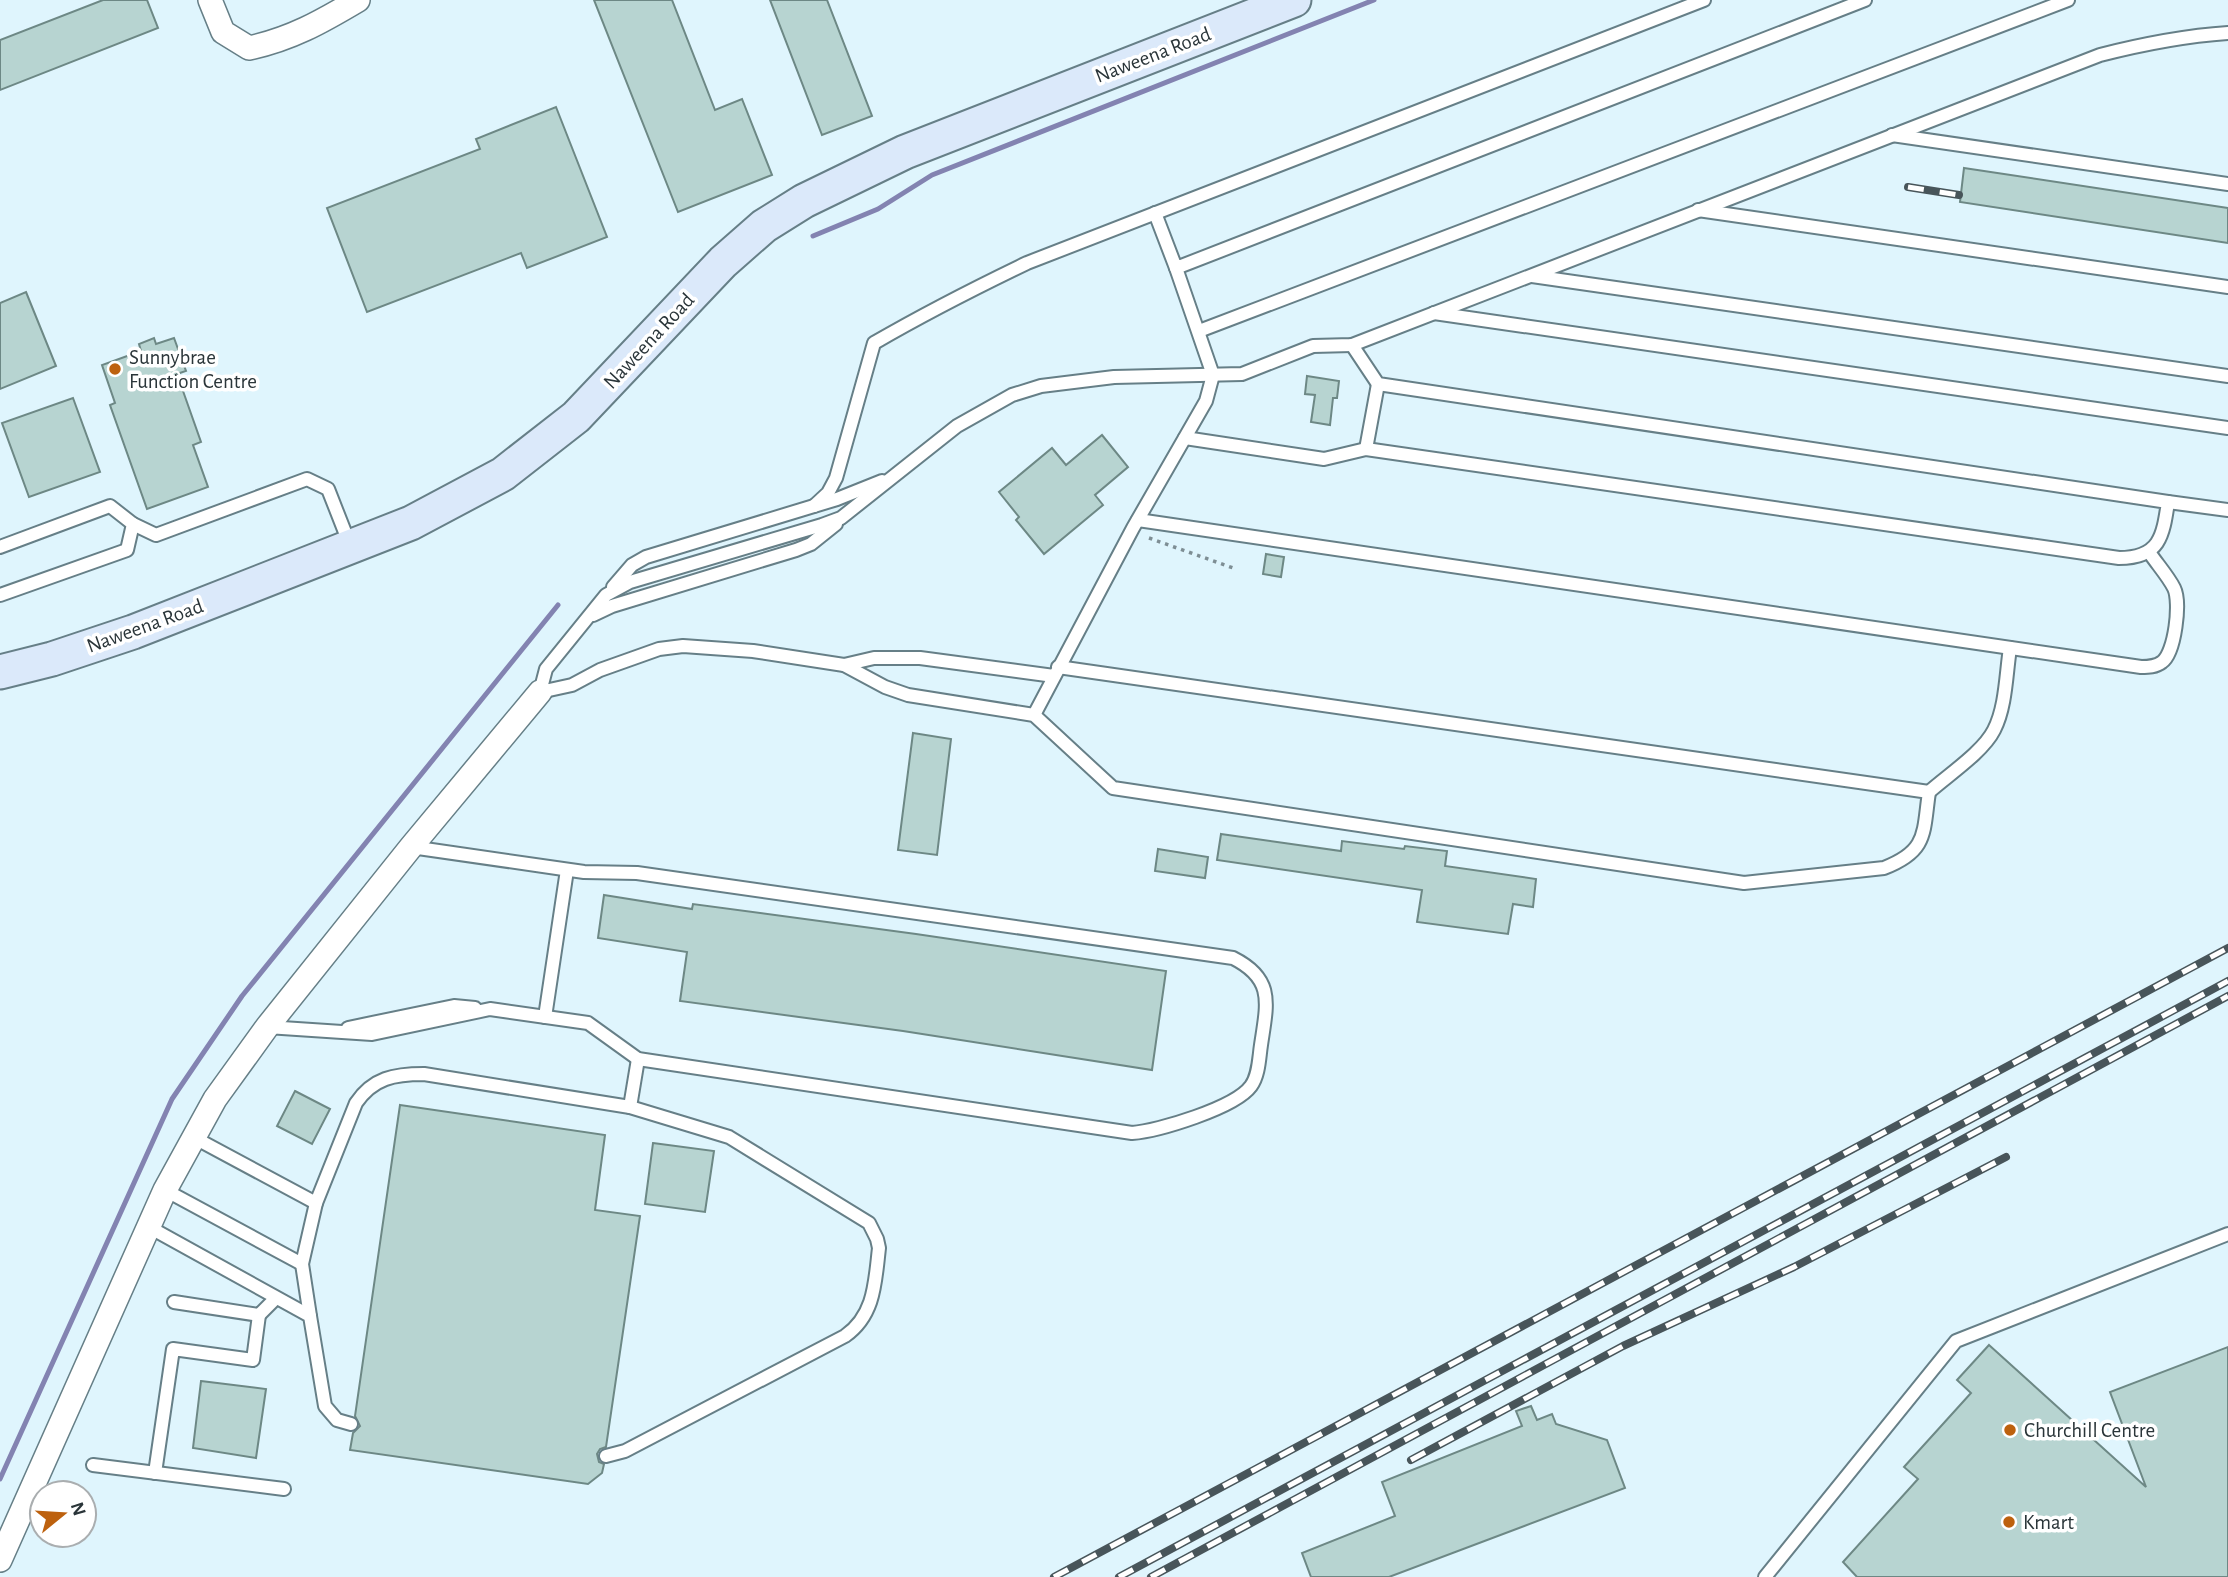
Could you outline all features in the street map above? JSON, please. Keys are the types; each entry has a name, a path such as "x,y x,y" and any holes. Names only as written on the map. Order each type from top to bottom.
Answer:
{"street":[{"path":"210,0 223,32 248,48 310,29 358,0"},
{"name":"Naweena Road","path":"0,672 52,659 133,632 411,523 503,474 576,417 723,262 764,226 804,201 905,152 1294,0"},
{"path":"0,1560 165,1190 229,1078 411,847 540,692"}],"lane":[{"path":"814,506 828,493 836,478 874,343 966,292 1027,263 1704,0"},
{"path":"1176,268 1865,0"},
{"path":"1199,331 2068,0"},
{"path":"583,624 604,609 811,544 957,426 1013,396 1041,386 1114,377 1242,374 1313,346 1352,345 2100,55 2143,44 2228,33"},
{"path":"1892,135 2228,184"},
{"path":"1698,210 2228,287"},
{"path":"1034,715 1136,524 1206,401 1213,375 1155,213"},
{"path":"1530,276 2228,376"},
{"path":"1434,313 2228,428"},
{"path":"1352,345 1378,384 1366,449"},
{"path":"1378,384 2228,510"},
{"path":"1185,438 1324,459 1366,449 2119,558 2131,558 2149,552 2160,540 2164,532 2168,502"},
{"path":"904,469 863,489 760,524 646,557 632,565 546,669 540,692 572,685 632,657 659,649 683,646 753,651 844,665 885,687 908,695 1034,715 1113,788 1744,883 1884,868 1900,862 1914,852 1923,839 1929,792 1984,743 1993,731 1999,715 2010,648"},
{"path":"0,547 110,506 133,524 156,535 307,479 328,489 351,547"},
{"path":"606,595 623,584 822,525 853,510"},
{"path":"0,594 127,550 133,524"},
{"path":"1136,524 2141,667 2162,663 2172,649 2178,599 2175,590 2149,552"},
{"path":"844,665 884,657 920,658 1056,672 1929,792"},
{"path":"331,1031 454,1006 490,1009 588,1023 638,1059 1119,1132 1144,1132 1227,1105 1251,1086 1258,1070 1267,1004 1260,980 1251,967 1233,958 637,873 567,870 411,847"},
{"path":"545,1017 567,870"},
{"path":"267,1027 372,1034 490,1009"},
{"path":"631,1107 638,1059"},
{"path":"351,1424 337,1420 325,1406 302,1264 316,1203 356,1103 372,1084 410,1074 424,1074 631,1107 729,1137 869,1223 877,1239 879,1248 870,1304 861,1323 853,1330 625,1451 606,1457"},
{"path":"193,1137 316,1203"},
{"path":"165,1190 302,1264"},
{"path":"149,1227 310,1316"},
{"path":"1765,1577 1956,1342 2228,1234"},
{"path":"155,1473 173,1349 253,1360 259,1315 276,1298"},
{"path":"174,1302 259,1315"},
{"path":"93,1465 285,1489"}],"path":[{"path":"1136,524 1153,540 1236,569"}],"building":[{"path":"103,0 147,0 158,28 0,90 0,40"},
{"path":"594,0 672,0 715,110 742,99 772,175 678,212"},
{"path":"770,0 827,0 872,116 822,135"},
{"path":"556,107 607,237 527,268 521,253 367,312 327,208 480,149 476,139"},
{"path":"1964,168 2228,208 2228,243 1960,202"},
{"path":"26,292 56,366 0,389 0,303"},
{"path":"154,338 156,344 174,338 186,371 177,374 201,442 193,445 208,487 147,509 110,405 115,403 102,365 141,351 139,344"},
{"path":"1307,376 1339,381 1337,398 1333,398 1330,425 1311,422 1315,395 1305,394"},
{"path":"73,398 100,472 29,497 2,423"},
{"path":"1102,435 1128,467 1095,495 1103,505 1044,554 1016,520 1019,517 999,492 1052,448 1066,465"},
{"path":"1266,554 1284,557 1281,577 1263,574"},
{"path":"913,733 951,739 937,855 898,850"},
{"path":"1221,834 1341,851 1342,841 1447,851 1445,866 1536,879 1533,907 1513,904 1508,934 1417,922 1422,890 1217,860"},
{"path":"1158,849 1208,857 1205,878 1155,871"},
{"path":"604,895 692,909 693,904 916,934 1166,971 1152,1070 903,1031 680,1001 687,952 598,938"},
{"path":"295,1091 330,1109 312,1144 277,1126"},
{"path":"400,1105 605,1135 595,1210 640,1216 606,1447 600,1449 597,1454 599,1462 604,1464 602,1473 588,1484 350,1450 353,1433 360,1426 355,1416"},
{"path":"653,1143 714,1151 705,1212 645,1204"},
{"name":"Churchill Centre","path":"1989,1345 2146,1487 2110,1392 2228,1347 2228,1577 1857,1577 1843,1562 1918,1479 1904,1467 1971,1393 1957,1380"},
{"path":"201,1381 266,1389 256,1458 193,1448"},
{"path":"1531,1406 1537,1420 1552,1414 1556,1424 1607,1440 1625,1488 1389,1577 1311,1577 1302,1553 1395,1516 1382,1482 1522,1426 1516,1411"}],"waterway":[{"path":"813,236 878,209 932,175 1374,0"},
{"path":"0,1479 172,1099 242,996 558,605"}],"railway":[{"path":"1908,187 1959,195"},
{"path":"1054,1577 2228,948"},
{"path":"1119,1577 2228,981"},
{"path":"1151,1577 2228,996"},
{"path":"1411,1460 1623,1346 1794,1267 2006,1157"}],"place":[{"name":"Sunnybrae Function Centre","path":"115,369"},
{"name":"Churchill Centre","path":"2010,1430"},
{"name":"Kmart","path":"2009,1522"}]}
